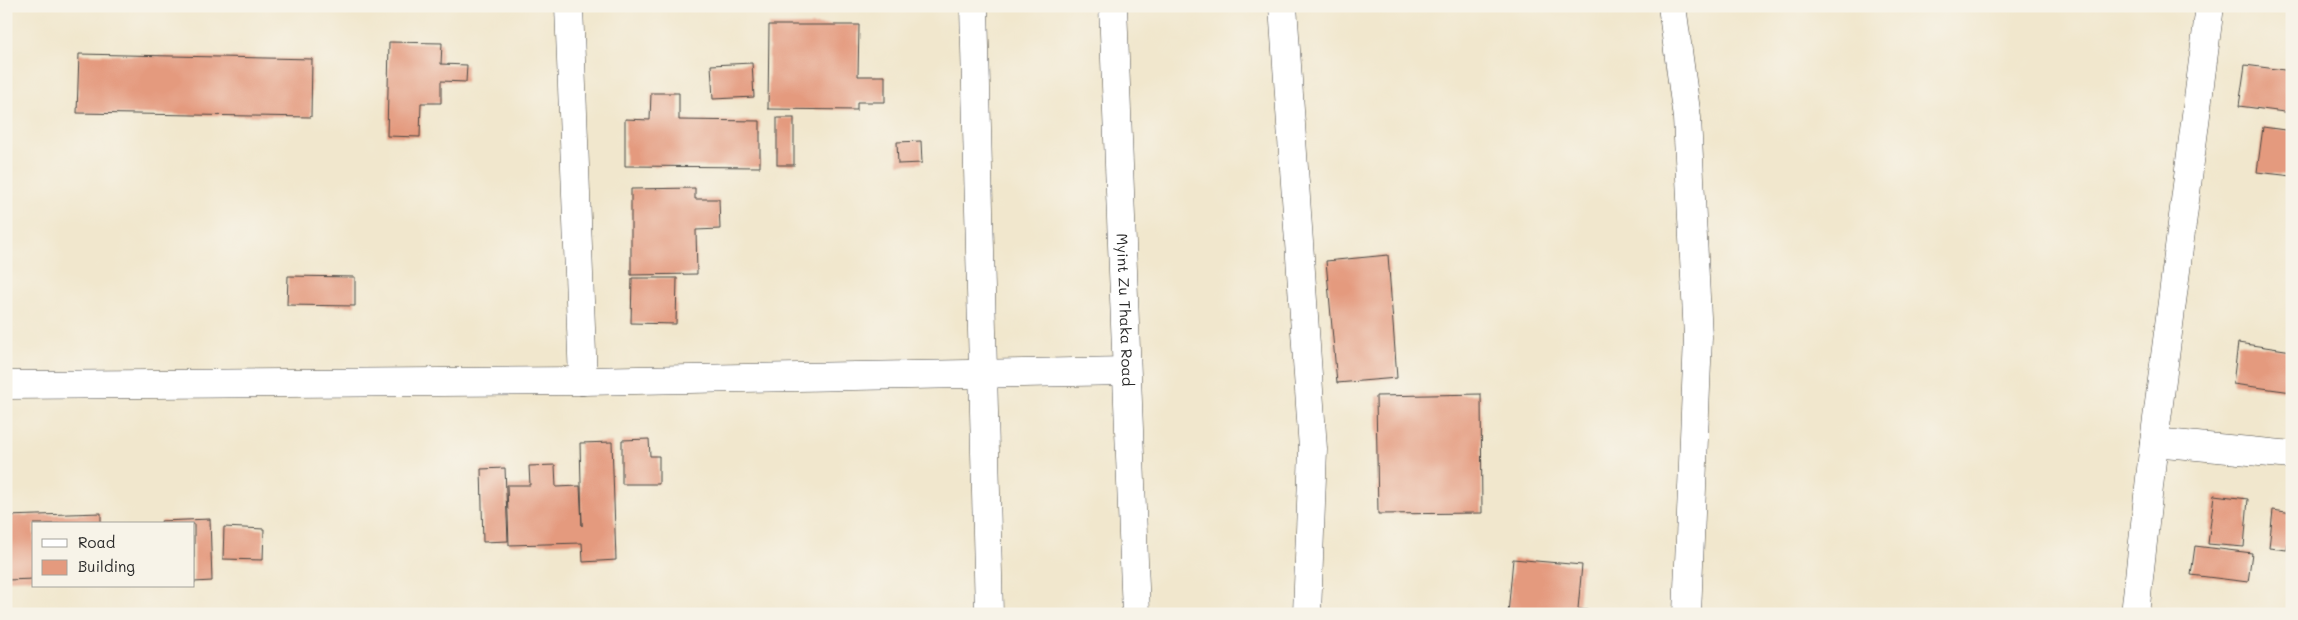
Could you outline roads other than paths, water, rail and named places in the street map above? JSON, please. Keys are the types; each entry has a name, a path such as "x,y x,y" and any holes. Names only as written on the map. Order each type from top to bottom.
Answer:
{"street":[{"path":"570,6 583,381"},
{"path":"974,6 990,614"},
{"name":"Myint Zu Thaka Road","path":"1113,6 1136,614"},
{"path":"1283,6 1313,449 1307,614"},
{"path":"1672,6 1687,118 1698,338 1687,614"},
{"path":"2135,614 2154,442 2210,6"},
{"path":"6,385 583,381 1126,371"},
{"path":"2154,442 2292,455"}]}
